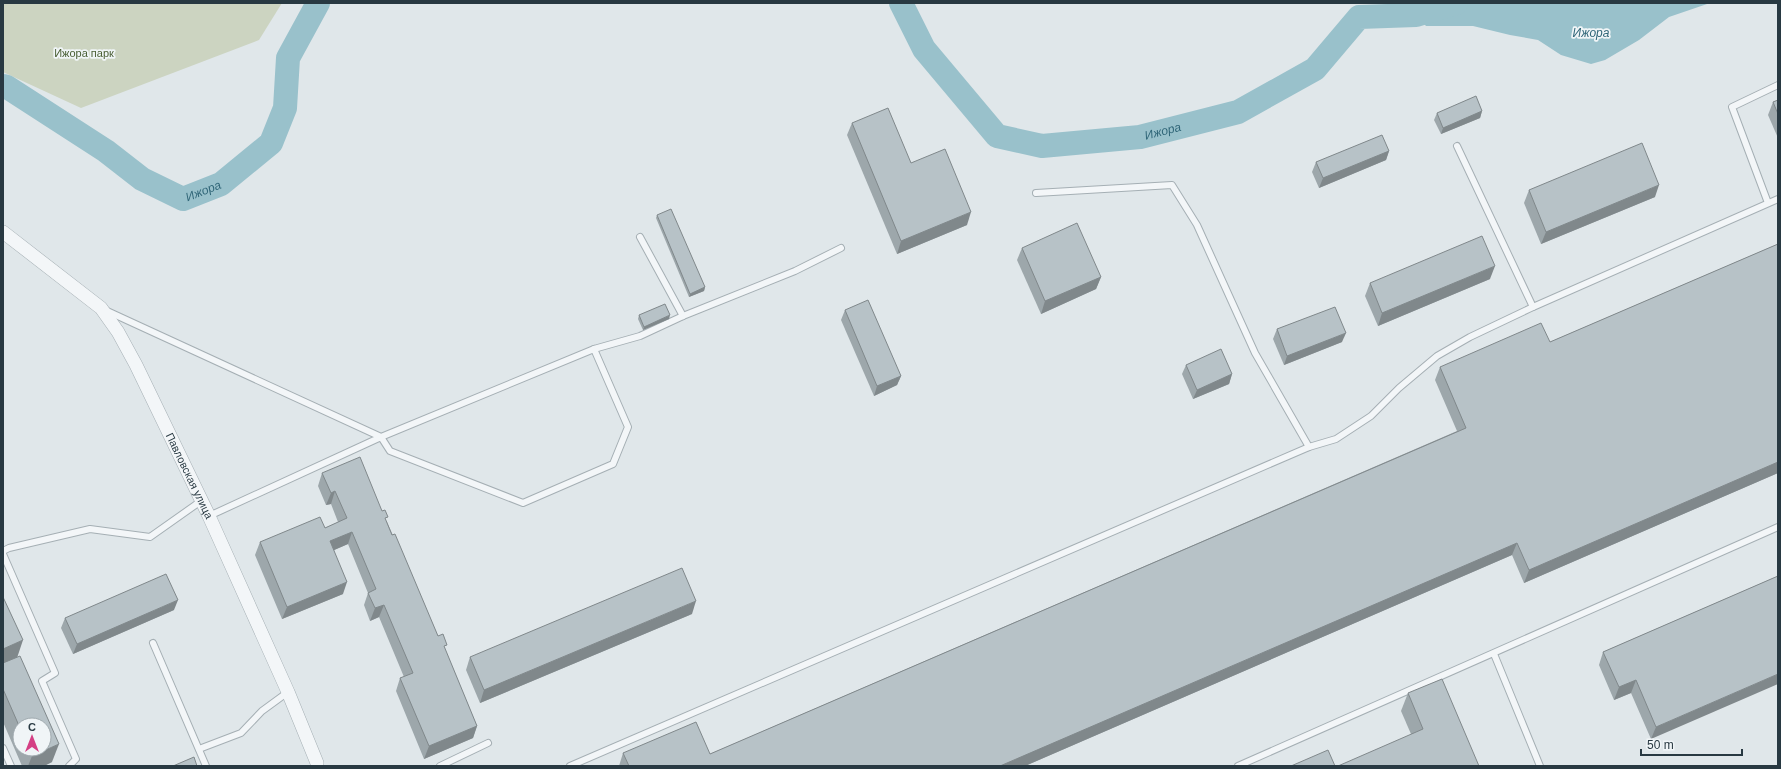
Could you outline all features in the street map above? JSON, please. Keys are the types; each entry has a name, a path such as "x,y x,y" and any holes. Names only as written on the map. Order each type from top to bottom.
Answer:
{"street":[{"name":"Павловская улица","path":"3,232 101,308 118,332 136,365 209,516 288,692 318,765"}],"lane":[{"path":"1768,203 1732,107 1778,85"},
{"path":"1457,146 1533,307"},
{"path":"1036,193 1172,185 1197,225 1255,353 1309,447"},
{"path":"571,766 1309,447 1336,439 1371,416 1398,388 1437,356 1470,337 1533,307 1778,199"},
{"path":"640,237 683,316"},
{"path":"209,516 381,437 594,349 640,336 683,316 794,271 841,248"},
{"path":"101,308 381,437 390,451 523,504 613,464 628,427 594,349"},
{"path":"69,766 76,759 42,681 56,674 3,552 9,548 90,529 150,537 201,501"},
{"path":"1238,766 1778,527"},
{"path":"153,643 206,766"},
{"path":"1494,654 1540,766"},
{"path":"199,749 241,733 262,711 288,692"},
{"path":"440,766 488,743"},
{"path":"3,748 11,766"}],"green space":[{"name":"Ижора парк","path":"3,3 282,3 259,40 81,108 3,72"}],"water":[{"name":"Ижора","path":"1386,3 1710,3 1669,17 1639,40 1605,60 1591,64 1561,55 1538,40 1473,26 1426,26 1416,15 1394,17"}],"building":[{"path":"1476,96 1482,111 1443,128 1437,113"},
{"path":"1778,100 1778,114 1773,102"},
{"path":"888,108 911,163 945,149 971,212 901,241 852,123"},
{"path":"1382,135 1389,151 1323,178 1316,162"},
{"path":"1642,143 1659,185 1546,232 1529,190"},
{"path":"671,209 705,287 690,294 657,215"},
{"path":"1077,223 1101,277 1045,301 1022,248"},
{"path":"1482,236 1495,266 1382,313 1370,283"},
{"path":"1778,244 1778,462 1529,570 1517,543 1000,766 629,766 623,753 696,722 710,754 1466,428 1440,367 1541,323 1550,342"},
{"path":"868,300 901,376 877,386 845,310"},
{"path":"665,304 670,315 644,327 639,315"},
{"path":"1335,307 1346,333 1287,356 1277,329"},
{"path":"1221,349 1232,374 1197,390 1186,365"},
{"path":"360,457 382,511 385,510 388,517 385,518 392,535 395,534 438,636 443,634 447,645 444,646 477,726 429,746 400,678 413,673 384,605 375,608 368,593 376,589 352,532 330,541 347,582 287,607 260,542 320,517 325,528 347,518 335,491 331,493 322,473"},
{"path":"682,568 696,601 484,690 470,657"},
{"path":"166,574 178,600 77,644 65,618"},
{"path":"1778,576 1778,674 1656,727 1636,680 1619,687 1603,652"},
{"path":"3,597 23,640 3,649"},
{"path":"20,656 47,717 15,717 3,689 3,663"},
{"path":"1442,679 1479,766 1338,766 1423,729 1408,693"},
{"path":"52,728 59,744 52,747"},
{"path":"1328,750 1335,766 1291,766"},
{"path":"194,757 197,766 173,766"}],"waterway":[{"name":"Ижора","path":"3,86 7,87 106,151 142,179 183,199 221,184 271,143 285,108 288,58 318,3"},
{"name":"Ижора","path":"901,3 924,49 997,136 1042,146 1140,137 1238,112 1315,69 1359,17 1416,15 1456,3"}]}
